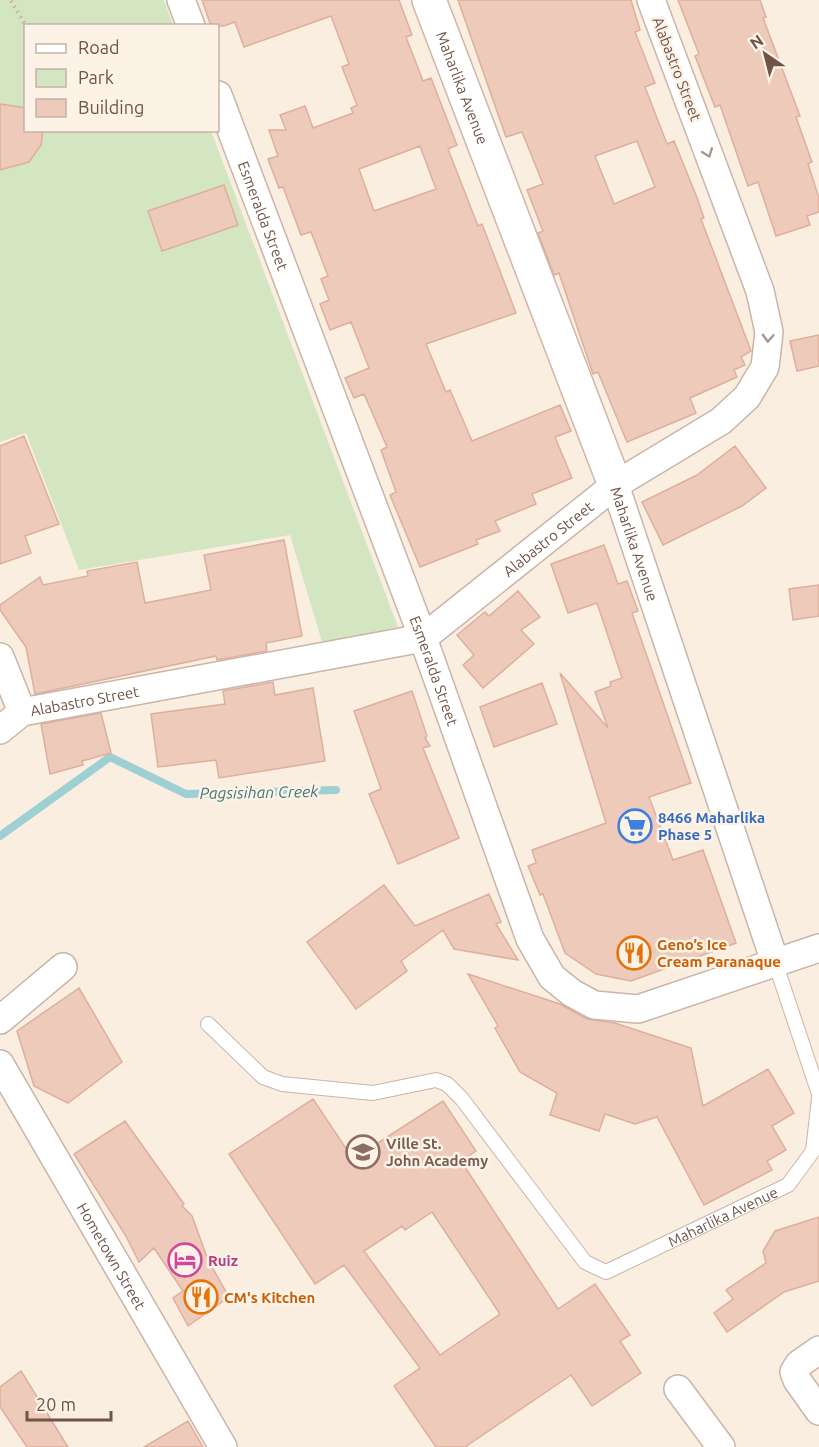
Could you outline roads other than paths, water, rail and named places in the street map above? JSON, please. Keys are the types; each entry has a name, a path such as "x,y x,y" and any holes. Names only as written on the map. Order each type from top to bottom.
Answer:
{"street":[{"path":"181,0 190,24"},
{"name":"Maharlika Avenue","path":"429,0 615,485 775,962"},
{"name":"Alabastro Street","path":"0,730 22,712 423,638 615,485 721,421 747,397 765,367 769,332 760,291 651,0"},
{"name":"Esmeralda Street","path":"219,98 423,638 530,939 552,977 572,993 594,1005 638,1009 819,948"},
{"path":"0,657 22,712"},
{"path":"0,1020 63,966"},
{"name":"Hometown Street","path":"0,1064 223,1447"},
{"path":"819,1350 799,1364 794,1372 819,1411"},
{"path":"678,1389 721,1447"}],"lane":[{"name":"Maharlika Avenue","path":"775,962 819,1094"},
{"name":"Maharlika Avenue","path":"208,1024 263,1077 282,1084 373,1093 409,1088 426,1080 447,1084 462,1099 585,1262 606,1272 788,1185 813,1151 819,1099"}],"waterway":[{"name":"Pagsisihan Creek","path":"0,836 110,757 186,794 336,790"}],"place":[{"name":"8466 Maharlika Phase 5","path":"635,826"},
{"name":"Geno’s Ice Cream Paranaque","path":"634,953"},
{"name":"Ville St. John Academy","path":"363,1152"},
{"name":"Ruiz","path":"185,1260"},
{"name":"CM's Kitchen","path":"201,1297"}]}
